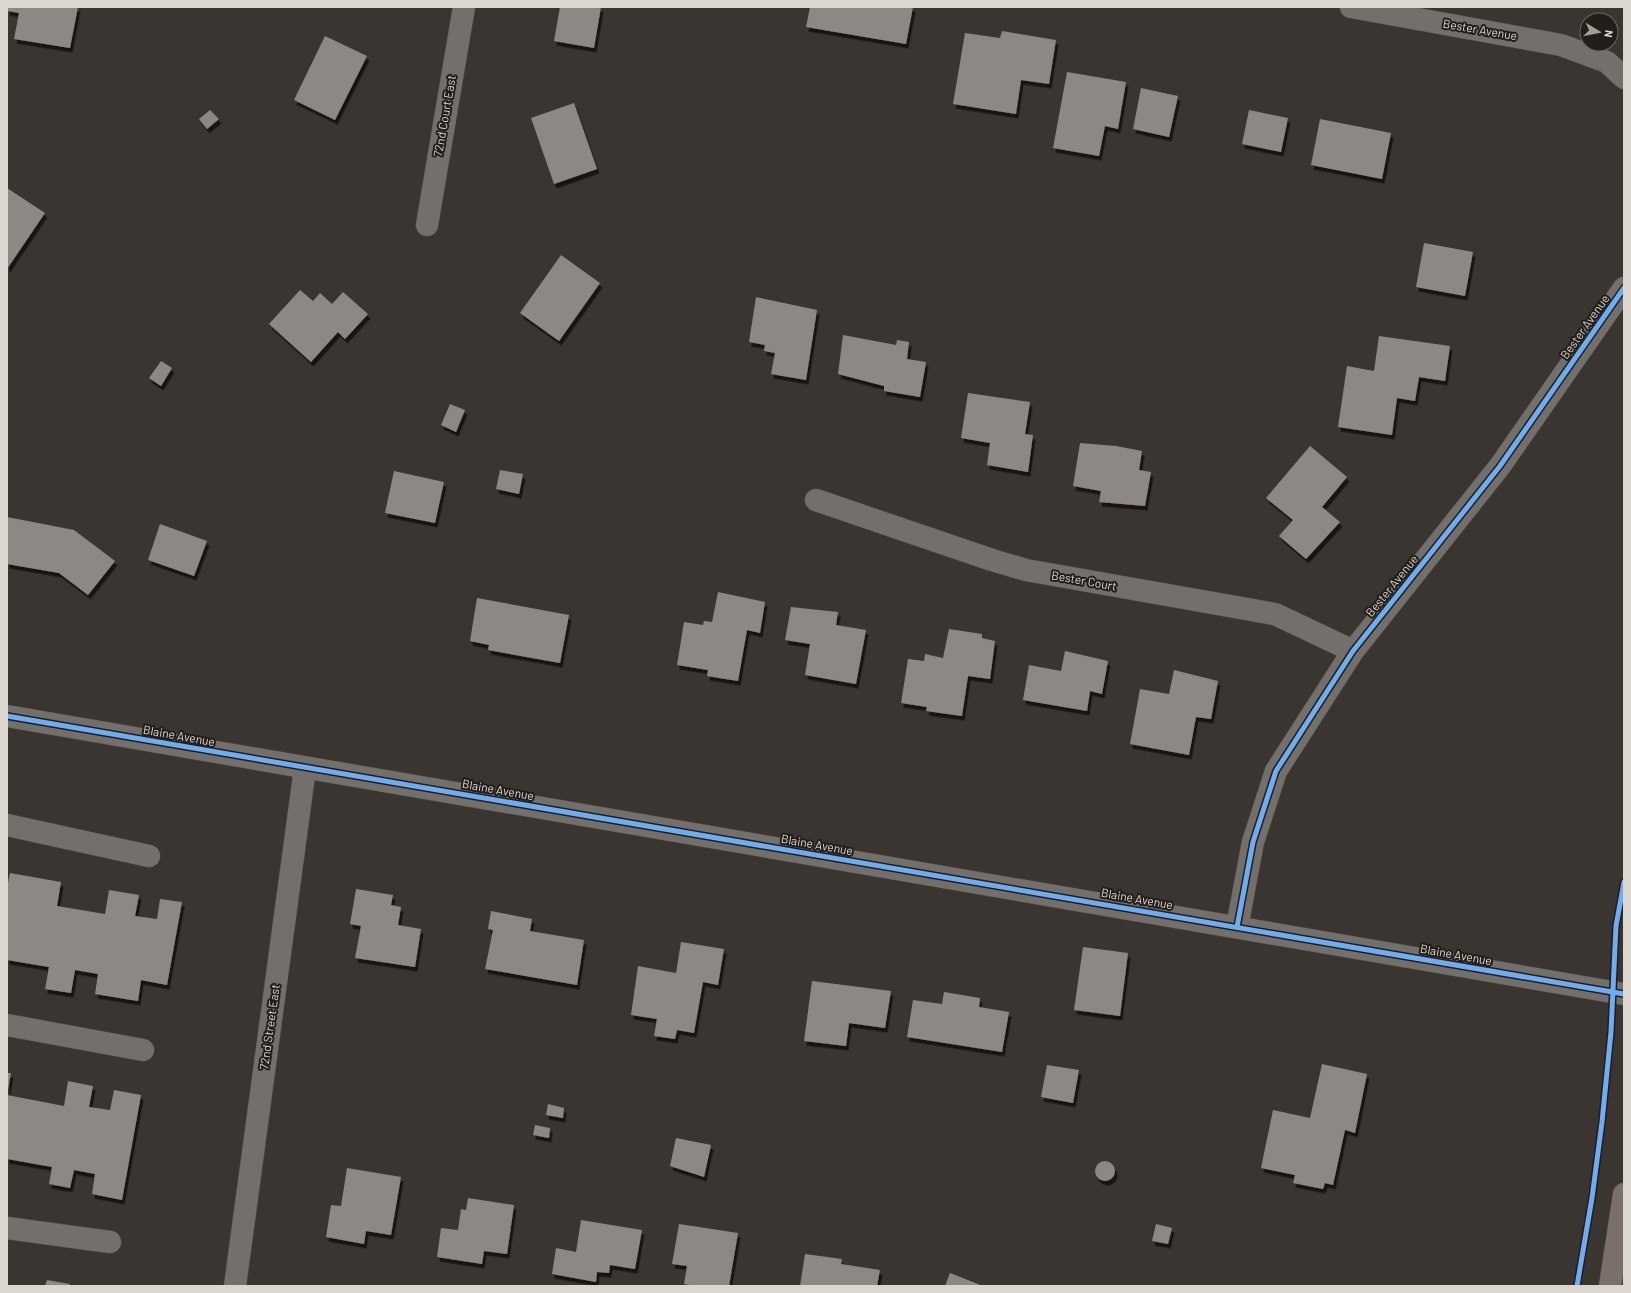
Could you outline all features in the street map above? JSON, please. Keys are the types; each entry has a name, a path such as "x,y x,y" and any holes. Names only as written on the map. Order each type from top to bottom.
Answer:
{"main road":[{"path":"1610,1286 1624,1194"}],"street":[{"name":"72nd Court East","path":"427,225 464,7"},
{"name":"Bester Avenue","path":"1351,7 1561,45 1607,62 1624,78"},
{"name":"Bester Avenue","path":"1237,927 1253,842 1276,771 1352,651 1500,466 1624,288"},
{"name":"Bester Court","path":"816,500 992,560 1026,570 1276,614 1352,651"},
{"name":"Blaine Avenue","path":"7,716 1624,994"},
{"name":"72nd Street East","path":"235,1286 306,768"},
{"path":"7,825 149,856"},
{"path":"7,1025 143,1050"},
{"path":"7,1228 110,1242"}],"building":[{"path":"8,7 78,7 70,48 14,39 19,13 7,11"},
{"path":"560,7 601,7 594,48 554,41"},
{"path":"810,7 913,7 906,44 806,27"},
{"path":"1002,31 1056,40 1049,84 1021,80 1016,114 953,104 965,33 1000,38"},
{"path":"325,36 367,56 335,120 294,100"},
{"path":"1067,72 1126,82 1118,129 1105,126 1099,156 1053,148"},
{"path":"1141,88 1178,96 1169,137 1133,129"},
{"path":"574,103 597,169 554,184 531,118"},
{"path":"210,110 219,119 207,129 199,119"},
{"path":"1249,110 1288,118 1281,152 1242,144"},
{"path":"1320,119 1391,133 1382,179 1311,165"},
{"path":"7,188 45,213 7,269"},
{"path":"1424,243 1473,252 1465,296 1416,287"},
{"path":"561,255 600,283 559,341 520,313"},
{"path":"300,290 313,301 320,293 332,304 343,292 368,314 345,339 338,332 311,362 269,324"},
{"path":"756,297 817,310 806,380 771,374 775,353 764,351 765,345 749,342"},
{"path":"843,335 896,345 897,340 909,342 907,359 926,362 920,397 884,391 884,386 838,374"},
{"path":"1379,336 1450,346 1445,381 1419,377 1415,401 1397,398 1392,435 1338,427 1347,366 1374,371"},
{"path":"161,361 172,368 161,386 149,378"},
{"path":"968,393 1030,402 1025,434 1033,435 1028,472 987,465 990,443 961,438"},
{"path":"450,404 465,410 456,432 441,425"},
{"path":"1080,443 1116,446 1142,451 1139,470 1151,472 1145,506 1099,502 1101,491 1073,486"},
{"path":"1310,446 1347,477 1322,507 1340,522 1306,559 1279,536 1293,520 1266,498"},
{"path":"500,470 523,474 519,494 496,489"},
{"path":"394,471 444,482 435,523 385,513"},
{"path":"7,517 74,530 115,561 88,595 59,573 7,564"},
{"path":"160,524 207,541 194,576 148,560"},
{"path":"718,592 765,602 760,633 747,630 738,681 707,676 708,670 677,665 684,622 703,625 704,621 712,622"},
{"path":"477,598 569,615 560,663 488,650 489,645 470,641"},
{"path":"791,607 838,612 836,625 866,630 856,684 805,675 810,644 785,640"},
{"path":"949,629 982,634 982,638 995,641 990,679 968,676 962,716 926,711 927,707 901,703 908,659 924,661 925,654 943,658"},
{"path":"1065,651 1108,661 1102,694 1090,691 1087,711 1023,700 1029,665 1061,671"},
{"path":"1174,670 1218,681 1211,719 1196,717 1189,755 1130,744 1140,689 1169,694"},
{"path":"10,873 61,882 57,906 105,914 109,890 139,895 135,916 157,919 160,899 182,902 167,985 141,980 138,1001 95,994 98,974 75,970 71,993 45,989 49,967 7,960 7,887"},
{"path":"356,889 393,895 391,905 401,907 398,925 421,929 415,967 355,958 361,926 350,924"},
{"path":"491,911 532,919 530,931 584,940 577,985 485,969 493,930 488,929"},
{"path":"681,942 724,949 718,985 703,982 694,1033 677,1030 675,1039 654,1036 657,1019 631,1015 638,966 676,973"},
{"path":"1083,947 1128,953 1120,1016 1074,1010"},
{"path":"812,981 891,991 885,1028 849,1023 846,1046 804,1041"},
{"path":"944,992 980,998 979,1007 1009,1012 1002,1052 907,1037 913,1000 942,1004"},
{"path":"1322,1064 1367,1074 1355,1133 1345,1130 1333,1185 1325,1183 1323,1189 1293,1183 1295,1175 1261,1168 1273,1110 1310,1118"},
{"path":"1047,1065 1079,1070 1073,1103 1041,1097"},
{"path":"7,1073 11,1073 8,1090 7,1090"},
{"path":"68,1081 93,1086 89,1107 110,1110 114,1090 141,1095 122,1200 92,1194 95,1174 74,1170 70,1188 49,1184 52,1167 7,1159 7,1095 64,1106"},
{"path":"548,1104 564,1108 563,1118 546,1115"},
{"path":"535,1125 550,1128 549,1138 533,1135"},
{"path":"676,1138 711,1145 704,1177 670,1166"},
{"path":"1105,1161 1112,1164 1115,1171 1112,1178 1105,1181 1098,1178 1095,1171 1098,1164"},
{"path":"347,1168 401,1177 391,1235 366,1231 364,1244 326,1237 331,1205 341,1206"},
{"path":"468,1198 514,1205 507,1254 484,1251 482,1264 437,1257 441,1228 458,1230 461,1209 466,1210"},
{"path":"581,1220 642,1230 635,1269 610,1265 609,1273 597,1272 596,1282 552,1274 556,1248 576,1252"},
{"path":"679,1224 738,1233 729,1286 696,1286 684,1284 687,1266 672,1264"},
{"path":"1156,1224 1172,1228 1168,1244 1152,1241"},
{"path":"805,1254 842,1259 841,1264 880,1270 877,1286 800,1286"},
{"path":"950,1273 983,1286 945,1286"},
{"path":"47,1280 70,1284 69,1286 45,1286"}],"cycle path":[{"path":"1237,927 1253,842 1276,771 1353,651 1500,466 1624,288"},
{"path":"7,716 1624,994"},
{"path":"1577,1286 1592,1198 1602,1122 1611,1032 1616,926 1624,882"}]}
